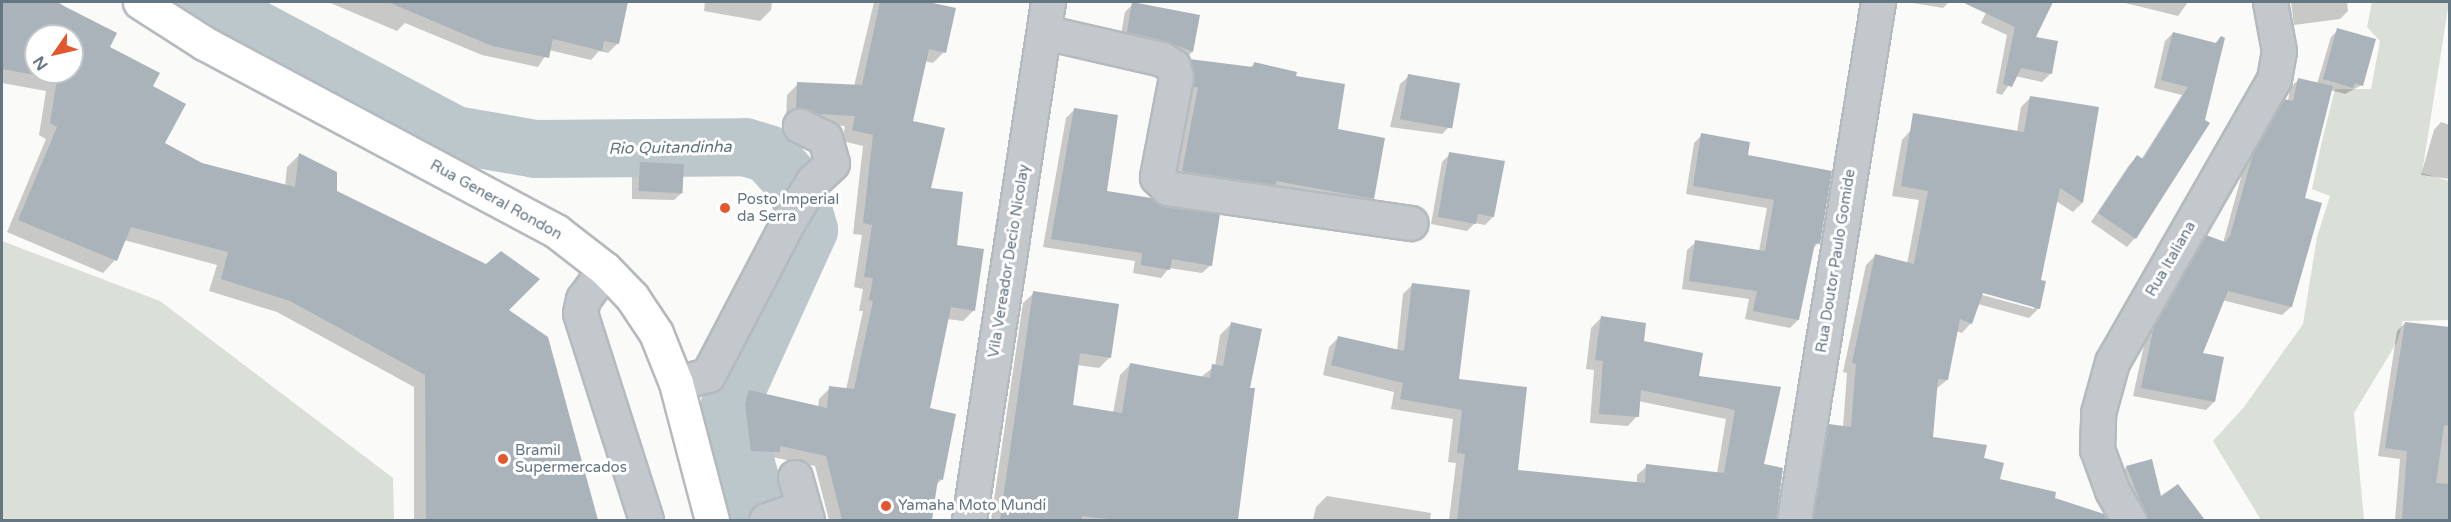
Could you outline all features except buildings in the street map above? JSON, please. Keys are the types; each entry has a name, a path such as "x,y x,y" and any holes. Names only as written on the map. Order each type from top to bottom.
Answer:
{"main road":[{"name":"Rua General Rondon","path":"140,2 204,43 556,231 605,269 632,297 656,333 676,383 712,520"}],"street":[{"name":"Rua Doutor Paulo Gomide","path":"1794,520 1878,2"},
{"name":"Rua Italiana","path":"2129,520 2112,490 2097,449 2098,413 2112,362 2274,79 2279,51 2270,2"},
{"path":"1046,17 1162,58 1173,66 1176,77 1157,177 1168,188 1410,224"},
{"name":"Vila Vereador Decio Nicolay","path":"969,520 1046,17"},
{"path":"676,383 708,375 789,220 813,181 832,163 825,138 800,126"},
{"path":"605,269 584,299 580,313 646,520"}],"shaded area":[{"path":"2372,2 2449,2 2422,173 2449,181 2449,320 2403,321 2397,342 2354,413 2364,520 2261,520 2213,441 2244,407 2303,324 2317,237 2330,196 2312,189 2321,145 2335,89 2371,89 2380,41 2367,27"},
{"path":"2,241 160,301 393,478 394,520 2,520"}],"waterway":[{"name":"Rio Quitandinha","path":"205,2 455,135 536,149 745,147 768,154 796,185 809,230 730,404 761,520"}],"place":[{"name":"Posto Imperial da Serra","path":"725,208"},
{"name":"Bramil Supermercados","path":"503,459"},
{"name":"Yamaha Moto Mundi","path":"886,506"}]}
